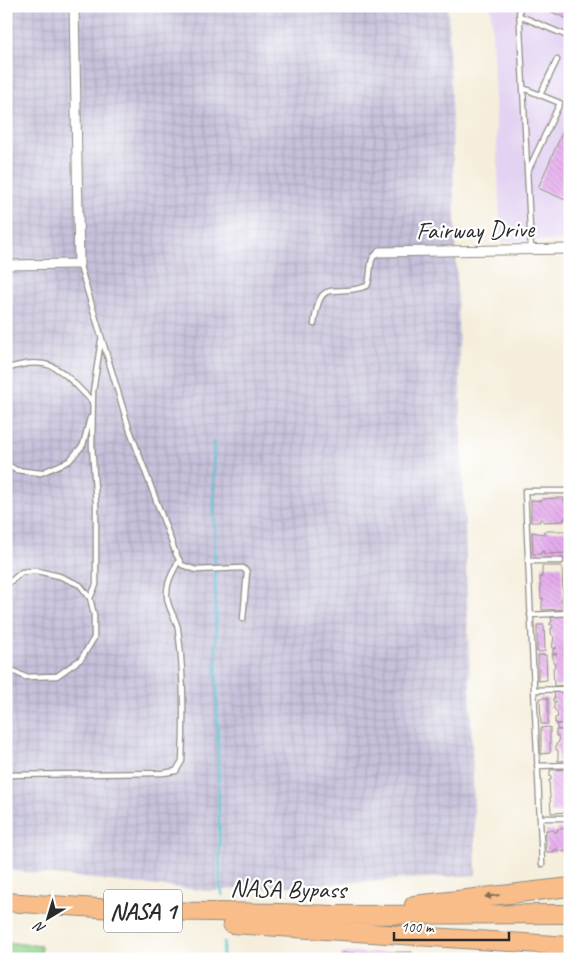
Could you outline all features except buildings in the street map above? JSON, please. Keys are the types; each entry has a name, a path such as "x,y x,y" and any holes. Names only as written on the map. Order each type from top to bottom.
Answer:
{"highway":[{"path":"279,912 388,908 570,887"},
{"name":"NASA Bypass","path":"6,902 144,911 279,912 334,915 544,919 570,923"},
{"name":"NASA Bypass","path":"6,913 98,920 232,924 544,919 570,914"},
{"path":"232,924 570,946"}],"street":[{"path":"6,265 79,263 74,6"},
{"name":"Fairway Drive","path":"380,252 570,249"}],"lane":[{"path":"519,6 531,249"},
{"path":"520,16 570,37"},
{"path":"540,95 557,60"},
{"path":"523,88 560,103 527,172"},
{"path":"314,324 316,308 322,294 326,291 353,290 367,286 370,282 372,259 375,253 380,252"},
{"path":"79,263 128,425 179,560 182,565 196,570 243,568 247,572 243,618"},
{"path":"6,464 16,470 41,473 69,461 83,446 89,423 101,339"},
{"path":"6,369 24,363 47,362 66,374 92,401 92,446 96,504 96,585 90,598"},
{"path":"542,864 525,491 570,491"},
{"path":"6,775 163,773 176,771 182,761 182,676 178,626 169,608 167,596 168,581 179,560"},
{"path":"528,561 561,561"},
{"path":"6,585 22,572 37,571 58,576 80,585 90,598 94,615 94,638 81,659 57,676 25,677 6,667"},
{"path":"530,615 569,613"},
{"path":"534,690 570,688"},
{"path":"537,766 570,765"},
{"path":"540,818 570,818"}],"shaded area":[{"path":"6,6 448,6 476,875 208,891 6,870"},
{"path":"491,6 538,6 570,20 570,81 568,85 570,86 570,115 538,188 570,202 570,240 501,242"}],"green space":[{"path":"6,942 41,946 41,959 6,959"}],"waterway":[{"path":"213,442 220,886 223,896"},
{"path":"222,959 224,942"}]}
